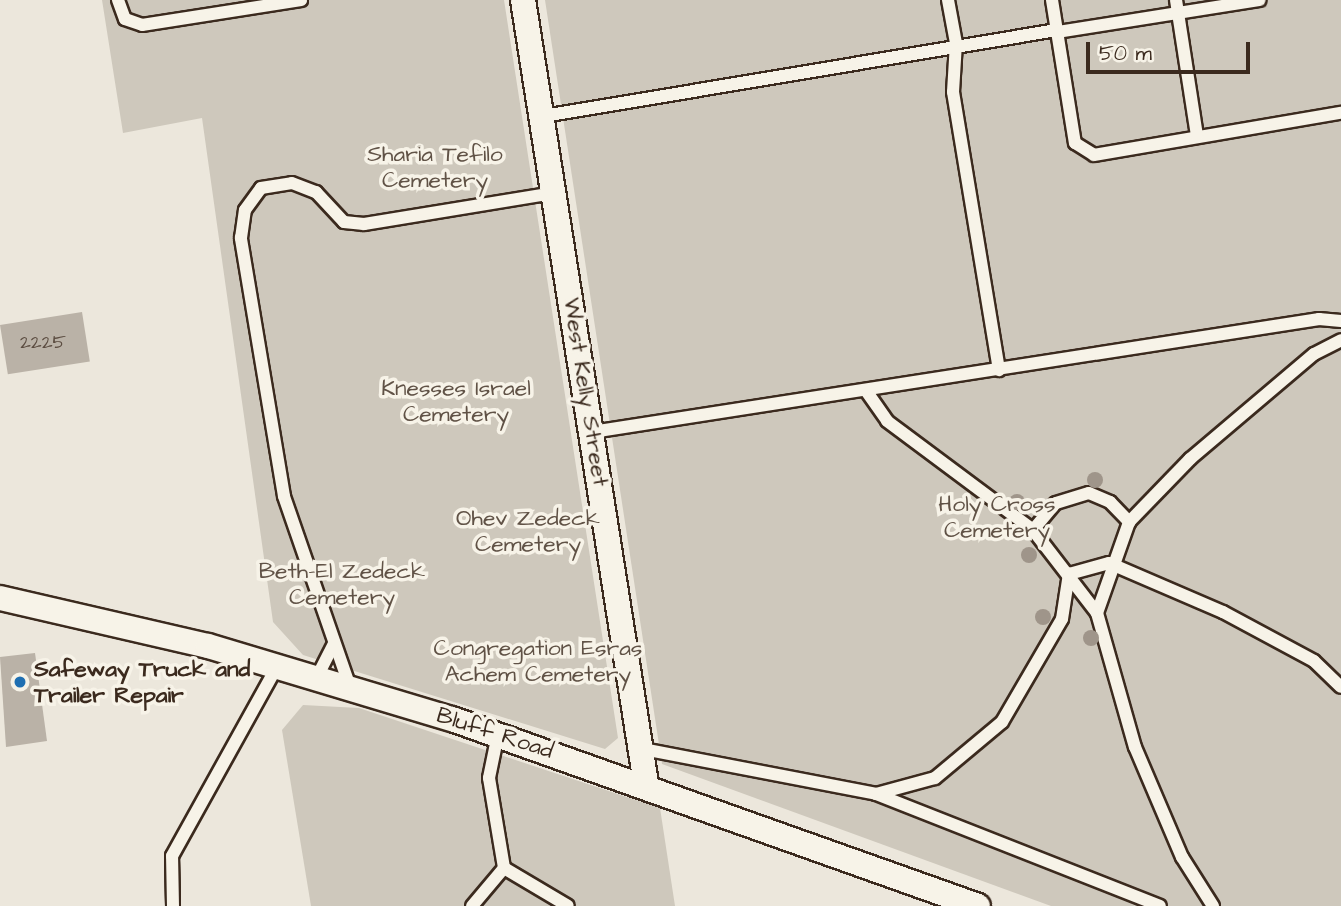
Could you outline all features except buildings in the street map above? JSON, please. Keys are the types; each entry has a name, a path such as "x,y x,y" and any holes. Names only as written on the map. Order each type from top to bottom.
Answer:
{"street":[{"name":"West Kelly Street","path":"523,0 544,116 643,750 646,784"},
{"name":"Bluff Road","path":"0,598 278,665 351,687 646,784 978,906"}],"lane":[{"path":"118,0 125,19 142,25 301,0"},
{"path":"948,0 956,43 953,92 999,370"},
{"path":"1052,0 1075,144 1094,155 1341,113"},
{"path":"1176,0 1197,136"},
{"path":"544,116 922,57 956,43 1178,14 1259,0"},
{"path":"351,687 284,496 241,237 245,210 261,188 292,183 316,192 344,222 364,224 554,193"},
{"path":"592,432 867,392 1319,319 1341,321"},
{"path":"1097,613 1109,563 1129,522 1190,459 1314,354 1341,340"},
{"path":"878,402 886,387"},
{"path":"867,392 878,402 887,421 1033,530 1097,613 1135,747 1182,857 1213,906"},
{"path":"1033,530 1056,503 1089,493 1110,502 1129,522"},
{"path":"1069,574 1109,563 1235,618 1314,661 1341,687"},
{"path":"876,794 935,778 1002,722 1062,619 1069,574"},
{"path":"317,677 334,644"},
{"path":"173,906 172,856 278,665"},
{"path":"472,906 504,868 489,778 498,734"},
{"path":"643,750 876,794 1160,906"},
{"path":"504,868 568,906"}],"green space":[{"path":"102,0 504,0 618,738 605,749 303,655 273,622 202,118 123,133"},
{"name":"Holy Cross Cemetery","path":"545,0 1341,0 1341,906 1051,906 662,764"},
{"path":"303,705 359,708 660,808 675,906 311,906 282,730"}],"place":[{"name":"Safeway Truck and Trailer Repair","path":"20,682"}],"park label":[{"name":"Sharia Tefilo Cemetery","path":"435,167"},
{"name":"Knesses Israel Cemetery","path":"456,401"},
{"name":"Ohev Zedeck Cemetery","path":"528,531"},
{"name":"Beth-El Zedeck Cemetery","path":"342,584"},
{"name":"Congregation Esras Achem Cemetery","path":"538,661"}]}
